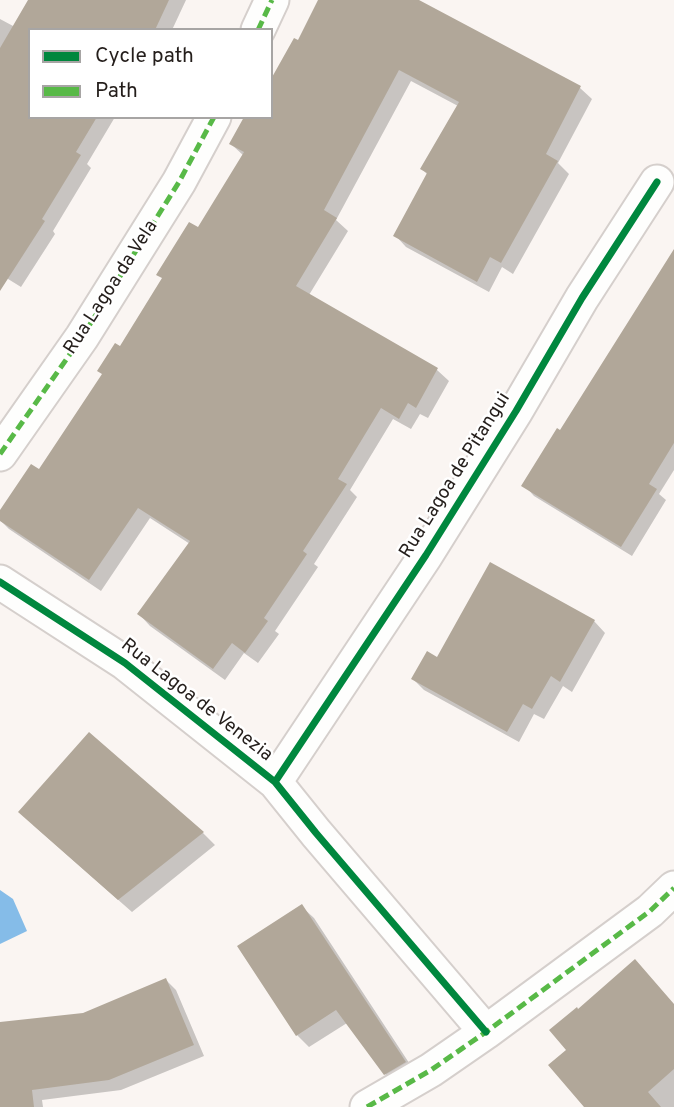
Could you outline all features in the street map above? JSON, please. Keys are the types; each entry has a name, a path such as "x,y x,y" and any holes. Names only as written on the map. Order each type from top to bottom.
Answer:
{"street":[{"path":"259,28 272,0"},
{"name":"Rua Lagoa da Vela","path":"0,454 82,337 180,183 213,119"},
{"name":"Rua Lagoa de Pitangui","path":"275,782 426,555 516,411 582,298 657,182"},
{"name":"Rua Lagoa de Venezia","path":"0,582 125,663 275,782 486,1032"},
{"path":"367,1107 431,1070 486,1032 650,911 674,888"}],"water":[{"path":"0,890 13,899 27,931 0,944"}],"building":[{"path":"28,0 169,0 156,28 28,28 28,119 96,119 76,152 81,155 42,219 45,221 0,291 0,48"},
{"path":"318,0 419,0 581,86 546,154 558,161 501,263 490,257 477,282 393,236 427,173 420,169 459,102 399,70 324,210 337,218 296,286 438,368 416,408 408,403 399,419 381,408 338,479 347,484 303,551 307,554 264,618 268,621 245,653 232,643 213,669 137,614 190,541 138,508 89,580 0,521 0,510 31,464 39,469 102,374 97,371 115,343 120,346 162,278 156,275 189,222 198,227 244,152 229,144 243,119 273,119 273,75 294,38 298,40"},
{"path":"674,249 674,443 649,484 657,489 621,547 521,486 557,428 560,430"},
{"path":"490,562 595,620 560,682 551,676 532,709 523,704 507,732 411,679 427,651 437,657"},
{"path":"89,732 204,832 118,900 18,812"},
{"path":"302,904 406,1062 384,1075 336,1010 296,1036 237,946"},
{"path":"635,959 674,1004 674,1069 648,1092 661,1107 584,1107 548,1065 566,1050 549,1030 577,1007 578,1009"},
{"path":"166,978 194,1045 109,1080 32,1090 34,1107 0,1107 0,1022 83,1013"}],"marked path":[{"path":"259,28 272,0"},
{"path":"0,454 82,337 179,182 213,119"},
{"path":"367,1107 431,1070 486,1032 650,911 674,888"}],"cycle path":[{"path":"275,782 426,555 516,411 582,298 657,182"},
{"path":"0,582 125,663 275,782 486,1032"}]}
